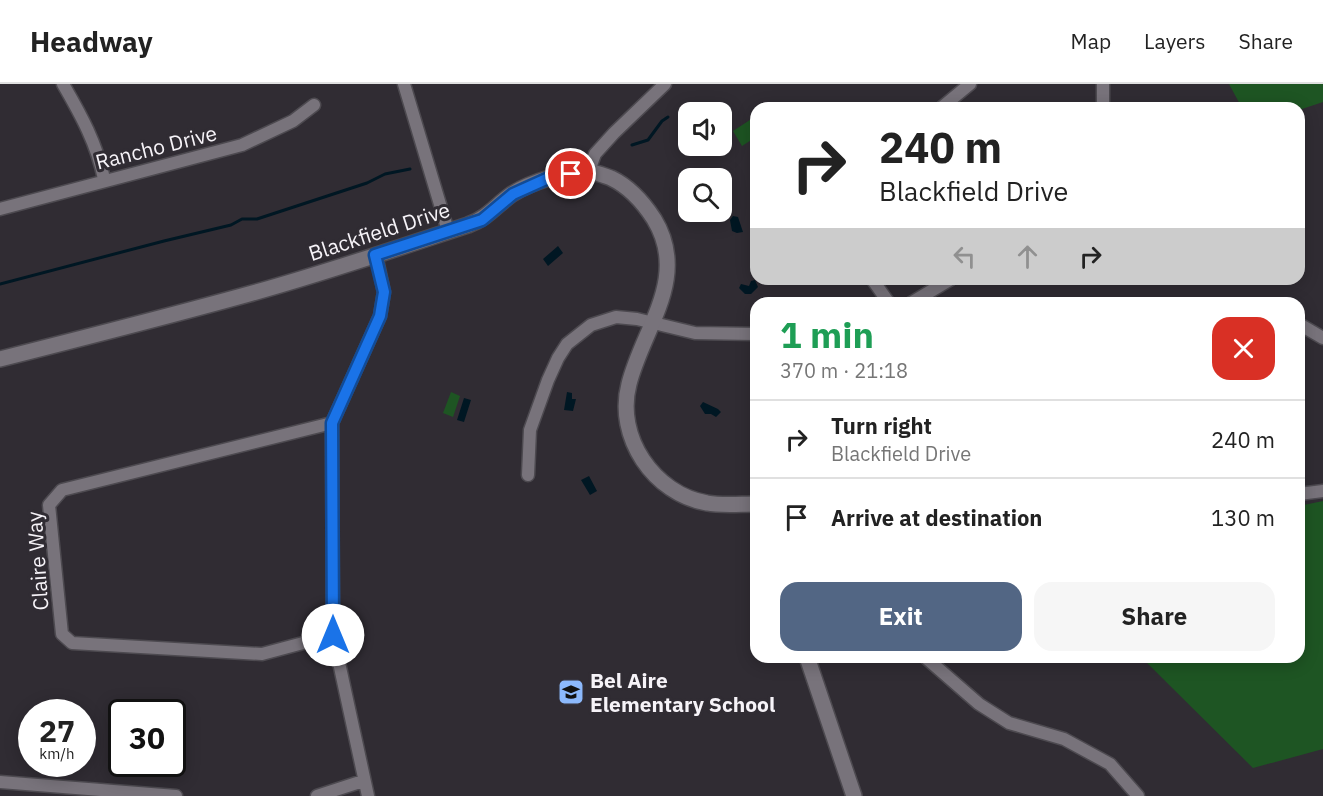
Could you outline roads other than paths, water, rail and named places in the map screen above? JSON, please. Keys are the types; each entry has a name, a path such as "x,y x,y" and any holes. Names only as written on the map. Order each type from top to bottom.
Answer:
{"street":[{"path":"63,84 87,126 99,155 104,180"},
{"path":"404,84 448,231"},
{"path":"589,171 595,154 665,84"},
{"path":"948,102 970,84"},
{"path":"1102,102 1103,84"},
{"name":"Rancho Drive","path":"0,208 242,145 293,121 314,105"},
{"name":"Blackfield Drive","path":"0,359 248,294 375,255 482,220 513,194 553,176 589,171 611,178 631,191 649,210 662,236 668,272 663,297 628,385 627,420 634,444 646,466 663,484 685,496 707,503 750,504"},
{"path":"368,796 333,635 332,423 380,316 384,292 375,255"},
{"path":"921,297 941,285"},
{"path":"528,475 530,430 558,358 567,344 591,325 616,317 637,319 695,333 750,334"},
{"path":"1305,328 1323,338"},
{"name":"Claire Way","path":"332,423 62,490 49,505 62,633 72,643 262,654 333,635"},
{"path":"1305,493 1323,491"},
{"path":"809,663 854,796"},
{"path":"932,663 979,704 1009,723 1064,740 1110,764 1138,796"},
{"path":"316,796 363,781"},
{"path":"0,782 176,796"}],"water":[{"path":"732,217 738,217 743,232 732,231"},
{"path":"558,246 563,253 548,266 543,259"},
{"path":"741,284 749,286 750,284 758,287 751,294 745,294 739,288"},
{"path":"567,392 572,393 572,399 576,399 573,411 564,410"},
{"path":"464,398 471,400 464,422 457,420"},
{"path":"703,402 721,412 716,417 705,414 700,406"},
{"path":"589,476 597,491 590,495 581,480"}],"waterway":[{"path":"632,145 648,140 662,121 668,117"},
{"path":"0,284 231,225 242,219 257,219 367,183 385,174 410,169"}],"place":[{"name":"Bel Aire Elementary School","path":"571,692"}]}
